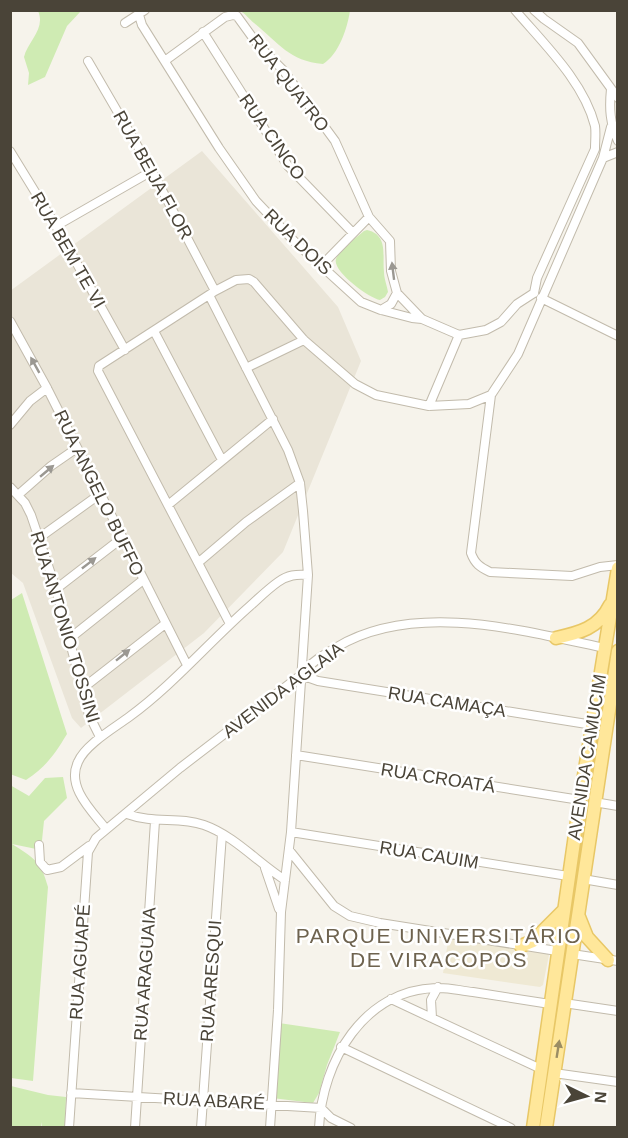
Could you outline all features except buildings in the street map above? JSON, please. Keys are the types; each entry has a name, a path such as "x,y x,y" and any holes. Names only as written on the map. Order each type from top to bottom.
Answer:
{"main road":[{"name":"AVENIDA CAMUCIM","path":"533,1128 568,876 618,567"},
{"path":"556,638 580,633 592,627 602,618 613,596"},
{"path":"604,648 618,651"},
{"name":"AVENIDA CAMUCIM","path":"546,1128 594,802 613,727 618,651"},
{"path":"580,800 594,802"},
{"path":"521,946 538,937 563,911"},
{"path":"578,913 587,937 613,961"},
{"path":"557,951 572,954"},
{"path":"550,1004 564,1003"}],"street":[{"path":"429,406 459,335 486,330 501,322 517,304 534,293 537,278 595,149 596,129 590,110 576,84 515,10"},
{"path":"534,10 544,15 578,43 618,98"},
{"path":"125,23 142,13"},
{"name":"RUA DOIS","path":"142,13 142,25 246,188 294,241 361,302 381,310 422,319 459,335"},
{"name":"RUA QUATRO","path":"166,60 228,15 237,16 258,45 283,70 335,141 369,217 390,242 391,271 397,293"},
{"name":"RUA CINCO","path":"203,32 288,166 353,233"},
{"name":"RUA BEIJA FLOR","path":"88,61 152,171 246,368 273,419 300,483 308,575 291,832 281,912 278,1010 270,1128"},
{"path":"611,89 609,108 611,127 603,159 518,354 491,395 471,553 474,561 490,572 572,576 600,567 618,567"},
{"path":"611,127 618,141"},
{"name":"RUA BEM TE VI","path":"10,151 56,225 125,350"},
{"path":"603,159 618,152"},
{"path":"56,225 152,171"},
{"path":"322,265 369,217"},
{"path":"230,624 98,368 212,293 244,278 254,282 304,340 355,384 376,395 429,406 469,404 491,395"},
{"path":"381,310 391,304 397,293 422,319"},
{"path":"534,293 543,300 618,336"},
{"name":"RUA ANGELO BUFFO","path":"10,321 47,388 187,665"},
{"path":"154,331 222,460"},
{"path":"246,368 304,340"},
{"path":"11,422 30,401 47,388"},
{"path":"168,505 273,419"},
{"path":"18,495 51,466 77,448"},
{"path":"199,562 246,522 300,483"},
{"name":"RUA ANTONIO TOSSINI","path":"10,487 31,515 56,589 90,715 100,737"},
{"path":"39,538 100,494"},
{"path":"56,589 122,538"},
{"path":"106,829 76,788 75,775 78,761 100,737 131,715 279,581 295,573 308,575"},
{"path":"69,639 143,580"},
{"name":"AVENIDA AGLAIA","path":"127,814 180,768 302,675 309,665 351,638 384,628 425,621 458,623 604,648"},
{"path":"83,688 165,624"},
{"name":"RUA CAMAÇA","path":"302,675 341,685 593,725"},
{"name":"RUA CROATÁ","path":"296,755 580,800"},
{"path":"594,802 618,806"},
{"path":"39,845 40,862 47,870 53,870 61,867 127,814 155,821 182,820 204,825 222,834 265,868 285,880"},
{"name":"RUA ARAGUAIA","path":"135,1128 155,821"},
{"name":"RUA CAUIM","path":"291,832 568,876"},
{"name":"RUA ARESQUI","path":"201,1128 222,834"},
{"name":"RUA AGUAPÉ","path":"69,1128 90,845"},
{"path":"289,850 334,906 350,916 380,923 557,951"},
{"path":"265,868 281,912"},
{"path":"583,879 618,885"},
{"path":"572,954 613,961"},
{"path":"320,1128 321,1108 327,1082 341,1047 363,1021 391,999 407,993 438,987 550,1004"},
{"path":"432,1018 431,1000 438,987"},
{"path":"391,999 541,1069"},
{"path":"564,1003 618,1011"},
{"path":"341,1047 511,1128"},
{"path":"554,1073 618,1082"},
{"name":"RUA ABARÉ","path":"71,1093 321,1108"},
{"path":"321,1108 331,1118 351,1128"}],"shaded area":[{"path":"202,151 338,307 361,361 283,552 204,633 81,728 72,718 23,583 11,573 10,291"},
{"path":"449,935 545,951 549,955 543,985 540,987 443,973"}],"green space":[{"path":"38,11 81,11 67,26 45,77 28,85 29,73 24,57 40,24"},
{"path":"240,11 350,11 338,48 323,64 293,55"},
{"path":"367,230 379,236 382,241 384,275 388,292 380,300 352,283 336,264 336,259 341,252"},
{"path":"22,593 67,734 50,760 26,780 10,774 11,600"},
{"path":"63,777 67,798 44,821 41,850 12,844 36,861 43,871 48,887 33,1081 11,1078 10,785 29,796 45,778"},
{"path":"279,1023 340,1032 319,1093 313,1103 272,1098"},
{"path":"11,1086 66,1097 65,1127 42,1127 42,1122 41,1127 11,1127"}],"district":[{"name":"PARQUE UNIVERSITÁRIO DE VIRACOPOS","path":"439,948"}]}
